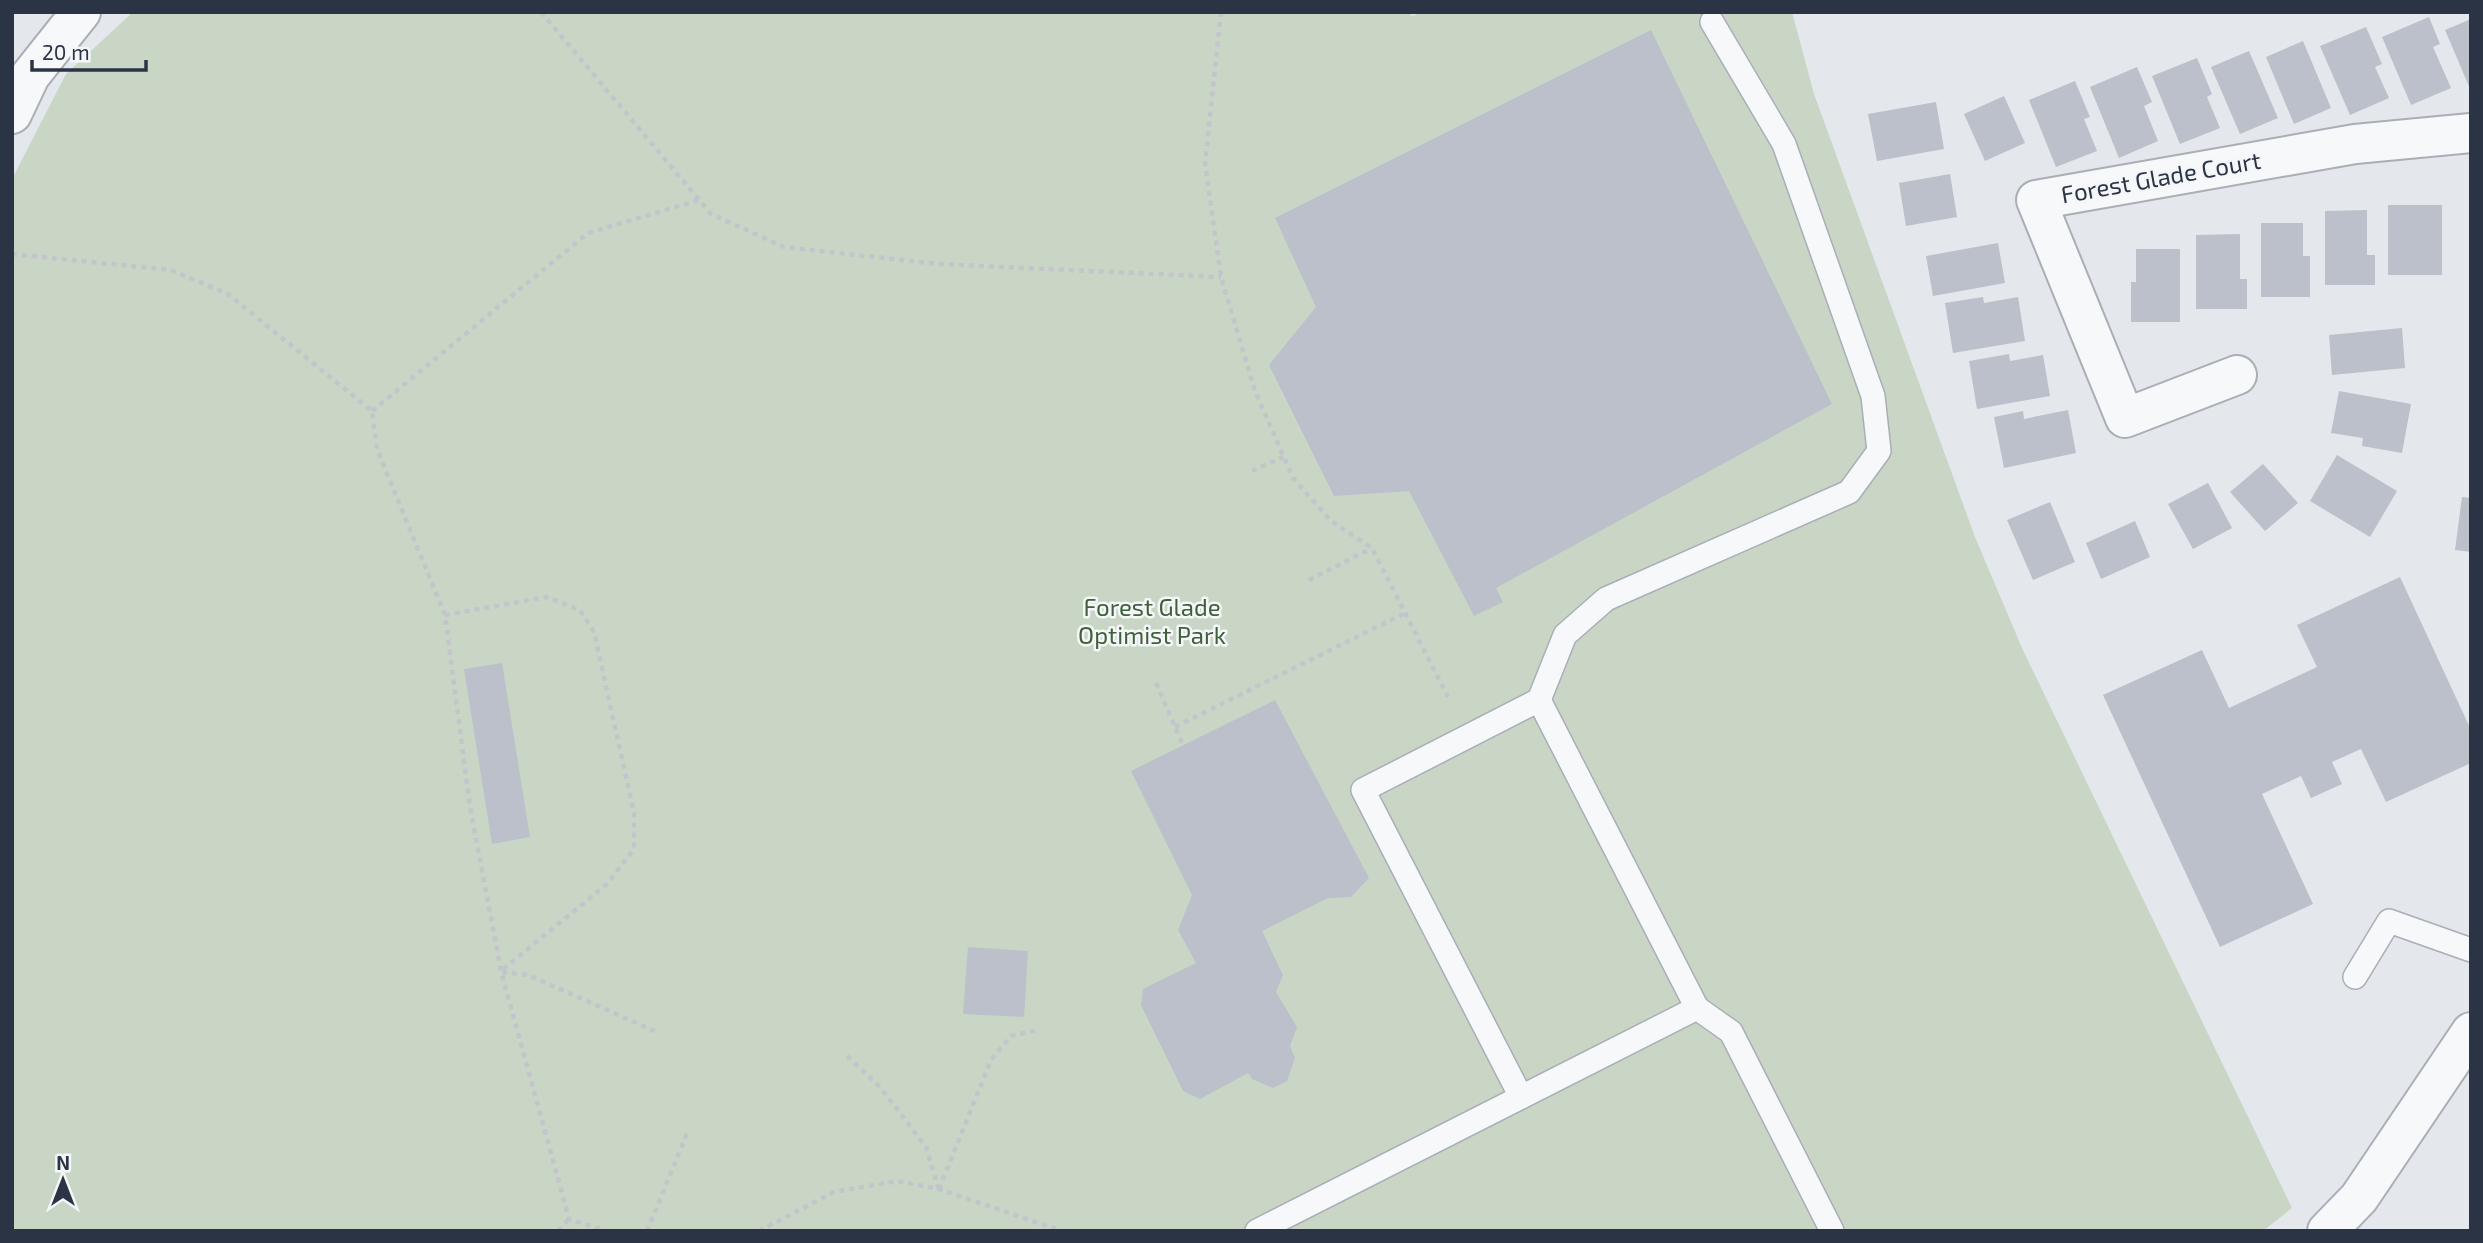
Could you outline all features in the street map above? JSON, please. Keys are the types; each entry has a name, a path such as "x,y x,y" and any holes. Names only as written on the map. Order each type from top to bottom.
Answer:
{"street":[{"path":"12,114 30,76 81,12"},
{"name":"Forest Glade Court","path":"2237,375 2124,418 2036,200 2355,144 2471,133"},
{"path":"2327,1231 2359,1198 2471,1032"}],"lane":[{"path":"1521,1097 1363,790 1539,700 1565,635 1606,599 1849,492 1879,451 1873,396 1784,144 1712,22"},
{"path":"1539,700 1697,1008 1731,1032 1832,1231"},
{"path":"2355,976 2389,920 2471,950"},
{"path":"1257,1231 1697,1008"}],"path":[{"path":"541,12 711,214 784,247 938,264 1221,277"},
{"path":"1222,12 1205,163 1221,277 1255,391 1293,478 1331,521 1372,548 1448,697"},
{"path":"372,411 588,233 699,200"},
{"path":"12,254 171,270 228,293 372,411 377,449 445,615 470,807 501,971 569,1219"},
{"path":"1252,471 1283,457"},
{"path":"1309,580 1372,548"},
{"path":"445,615 546,597 580,610 594,632 634,814 634,849 607,884 501,971"},
{"path":"1175,727 1405,613"},
{"path":"1156,683 1184,745"},
{"path":"501,971 528,975 657,1032"},
{"path":"939,1189 991,1060 1011,1036 1038,1030"},
{"path":"847,1056 880,1087 926,1147 939,1189"},
{"path":"647,1231 688,1131"},
{"path":"759,1231 834,1192 897,1181 939,1189 1062,1231"},
{"path":"558,1231 569,1219"},
{"path":"569,1219 606,1231"}],"green space":[{"name":"Forest Glade Optimist Park","path":"133,12 1408,12 1412,16 1423,12 1792,12 1814,94 1975,537 2022,648 2292,1208 2263,1231 12,1231 12,179 66,74"}],"building":[{"path":"2429,17 2440,44 2433,47 2451,88 2411,105 2382,37"},
{"path":"2471,19 2471,91 2445,30"},
{"path":"2366,27 2382,64 2375,67 2389,98 2350,115 2320,46"},
{"path":"1651,30 1832,404 1496,588 1503,602 1474,616 1409,491 1334,496 1269,365 1316,307 1275,218"},
{"path":"2303,41 2331,108 2294,124 2266,57"},
{"path":"2249,51 2278,118 2240,134 2211,67"},
{"path":"2197,58 2212,94 2207,97 2220,128 2180,144 2152,76"},
{"path":"2137,67 2152,102 2144,106 2158,141 2119,158 2090,87"},
{"path":"2075,81 2090,117 2084,119 2097,151 2056,167 2029,100"},
{"path":"2004,96 2025,143 1985,161 1964,114"},
{"path":"1936,102 1944,149 1877,161 1868,114"},
{"path":"1950,174 1957,217 1906,226 1899,183"},
{"path":"2388,205 2442,205 2442,275 2388,275"},
{"path":"2367,210 2367,255 2375,255 2375,285 2325,285 2325,211"},
{"path":"2261,223 2303,223 2303,256 2310,256 2310,297 2261,297"},
{"path":"2240,234 2240,279 2247,279 2247,309 2196,309 2196,235"},
{"path":"1998,243 2005,283 1933,296 1926,256"},
{"path":"2136,249 2180,249 2180,322 2131,322 2131,282 2136,282"},
{"path":"1983,297 1984,303 2018,297 2025,341 1953,353 1945,303"},
{"path":"2402,328 2405,368 2332,375 2329,335"},
{"path":"2009,354 2010,361 2043,355 2050,396 1977,409 1969,361"},
{"path":"2339,391 2411,404 2402,453 2362,446 2363,438 2331,433"},
{"path":"2068,410 2076,453 2004,468 1994,417 2023,411 2024,419"},
{"path":"2337,455 2397,491 2370,537 2310,501"},
{"path":"2263,464 2298,503 2265,531 2230,492"},
{"path":"2208,483 2232,528 2193,549 2168,504"},
{"path":"2462,497 2471,498 2471,552 2455,550"},
{"path":"2050,502 2075,562 2033,580 2007,520"},
{"path":"2135,521 2150,557 2101,579 2086,543"},
{"path":"2400,577 2471,730 2471,763 2386,802 2361,749 2332,762 2342,784 2311,798 2301,776 2262,794 2313,904 2220,947 2103,695 2202,650 2229,708 2317,667 2297,625"},
{"path":"502,663 530,837 492,844 464,669"},
{"path":"1275,700 1369,878 1351,897 1328,898 1262,931 1283,975 1276,992 1297,1027 1290,1046 1295,1058 1287,1081 1273,1088 1252,1079 1248,1073 1200,1099 1183,1091 1141,1005 1143,989 1196,963 1178,930 1192,895 1131,771"},
{"path":"968,947 1028,951 1024,1017 963,1014"}]}
